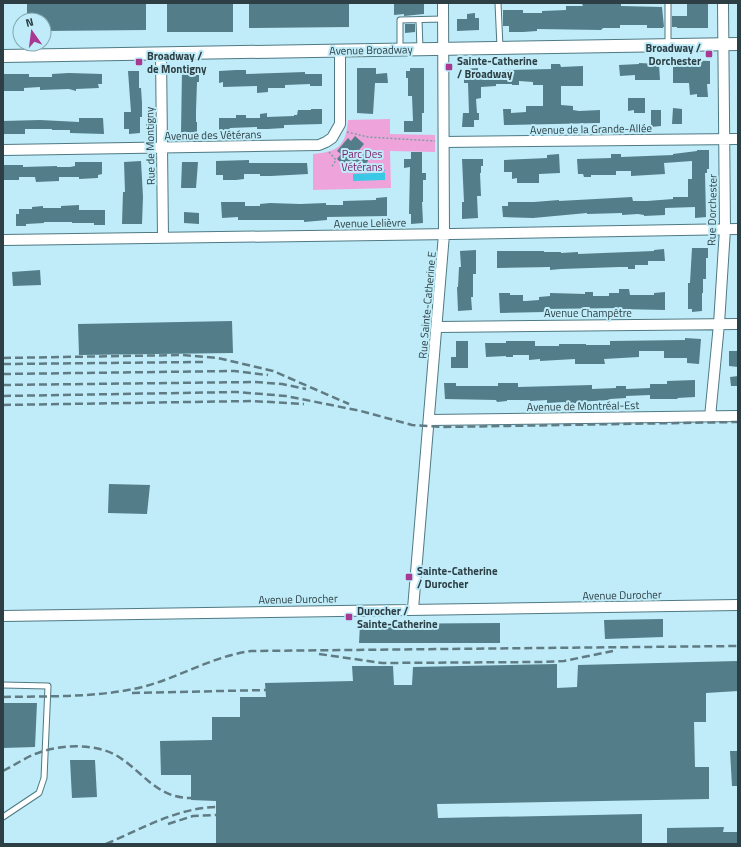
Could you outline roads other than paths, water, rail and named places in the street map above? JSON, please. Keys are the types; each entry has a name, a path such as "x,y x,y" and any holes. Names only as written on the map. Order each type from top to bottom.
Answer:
{"street":[{"name":"Rue Sainte-Catherine E","path":"413,609 438,327 444,234 443,3"},
{"name":"Rue Dorchester","path":"710,417 725,229 723,3"},
{"name":"Avenue Broadway","path":"3,56 738,44"},
{"name":"Avenue des Vétérans","path":"3,150 319,145 332,138 340,124 340,50"},
{"name":"Rue de Montigny","path":"161,54 163,238"},
{"name":"Avenue de la Grande-Allée","path":"444,142 738,139"},
{"name":"Avenue Lelièvre","path":"3,240 738,229"},
{"name":"Avenue Champêtre","path":"438,327 738,324"},
{"name":"Avenue de Montréal-Est","path":"429,420 738,416"},
{"name":"Avenue Durocher","path":"3,616 738,605"}],"lane":[{"path":"498,3 500,48"},
{"path":"668,3 668,45"},
{"path":"400,50 400,20 443,20"},
{"path":"419,20 420,49"},
{"path":"3,685 48,686 44,778 38,793 3,817"}],"water":[{"path":"379,165 383,167 385,171 382,172 385,173 385,180 353,181 353,174 375,173 375,171 367,172 368,167 372,169"}],"railway":[{"path":"3,358 182,355 218,358 273,371 349,404"},
{"path":"3,364 203,362"},
{"path":"3,374 234,371 268,375"},
{"path":"3,385 255,382 282,384 306,389"},
{"path":"3,396 237,392 286,396 361,411 412,425 444,427 738,422"},
{"path":"3,405 252,401 304,404"},
{"path":"3,697 75,696 129,690 159,682 224,657 251,651 738,646"},
{"path":"319,654 382,663 542,662 564,661 613,651"},
{"path":"132,693 266,690"},
{"path":"3,771 29,757 47,750 79,746 90,747 110,752 119,757 160,790 179,797 191,798"},
{"path":"106,844 173,815 202,808 216,807"},
{"path":"168,824 193,816 216,815"}],"place":[{"name":"Broadway / Dorchester","path":"709,54"},
{"name":"Broadway / de Montigny","path":"139,62"},
{"name":"Sainte-Catherine / Broadway","path":"449,67"},
{"name":"Sainte-Catherine / Durocher","path":"409,577"},
{"name":"Durocher / Sainte-Catherine","path":"349,617"}],"park label":[{"name":"Parc Des Vétérans","path":"362,160"}]}
